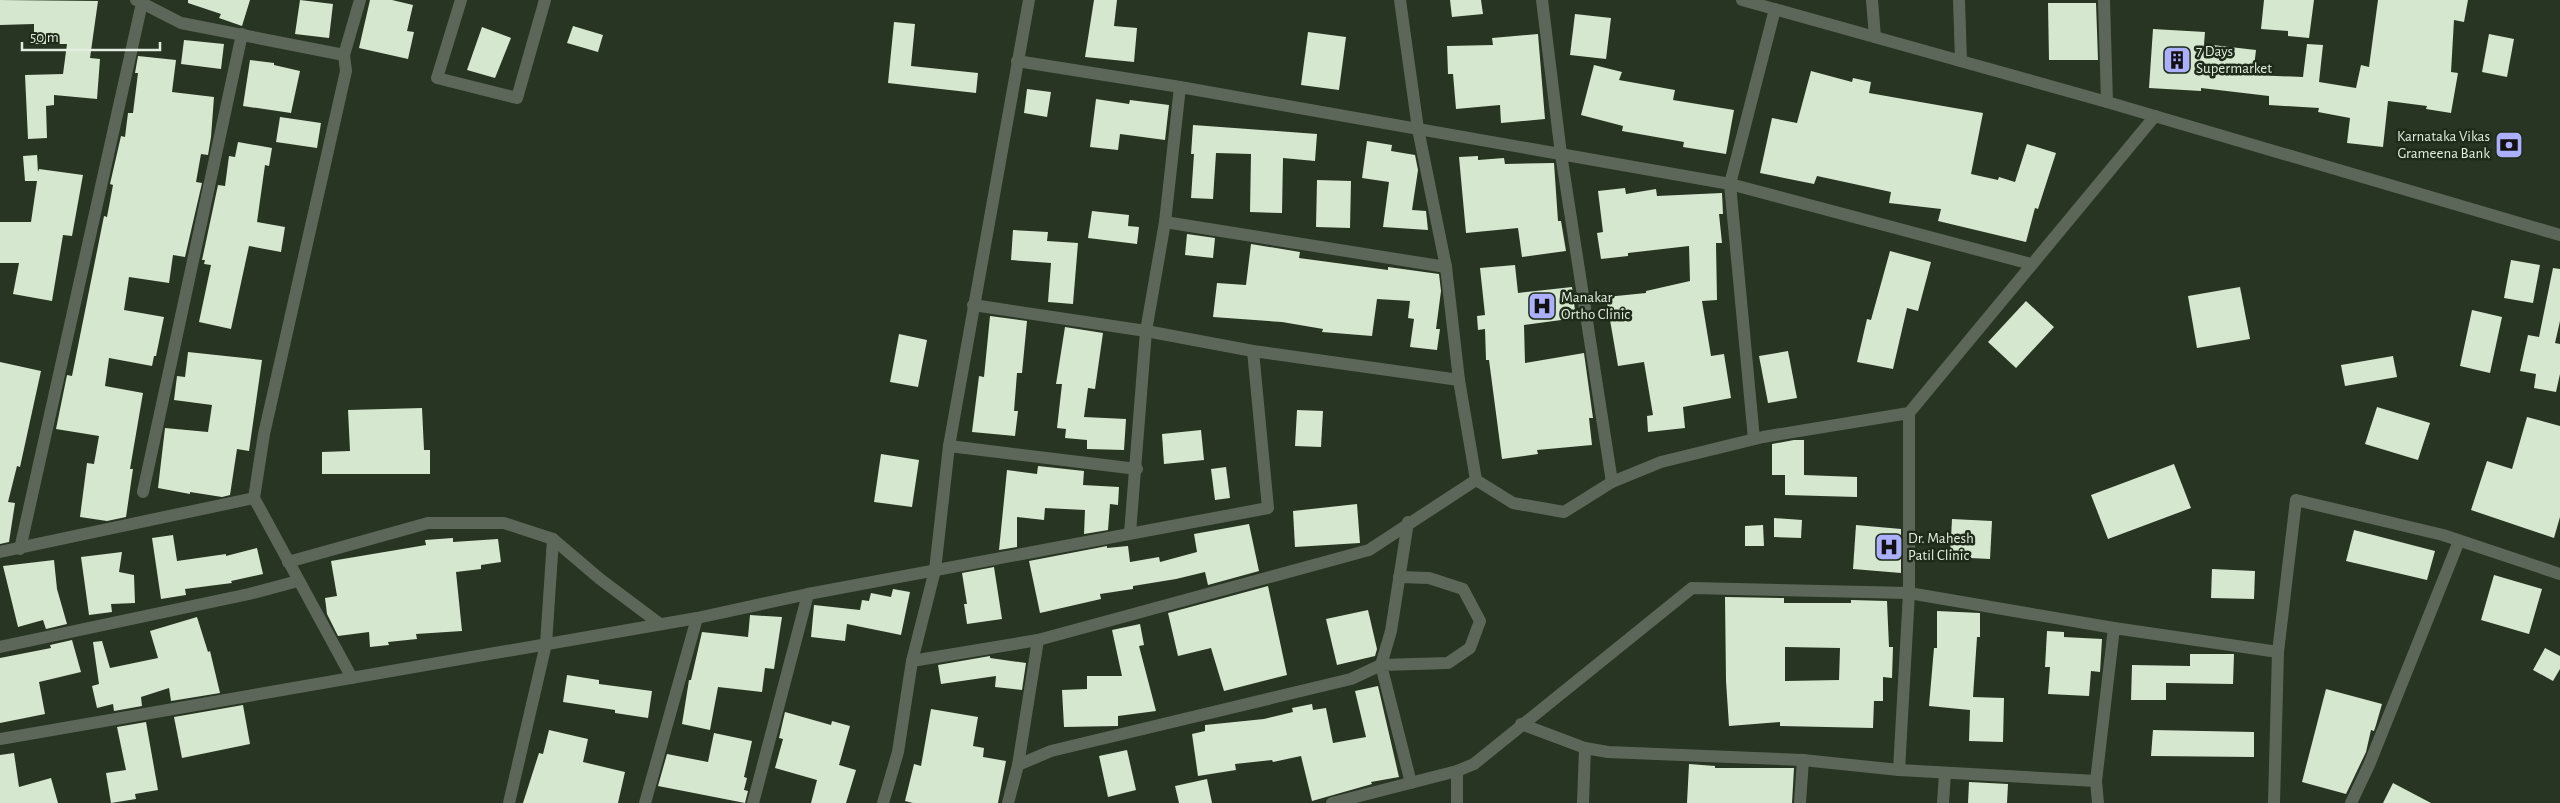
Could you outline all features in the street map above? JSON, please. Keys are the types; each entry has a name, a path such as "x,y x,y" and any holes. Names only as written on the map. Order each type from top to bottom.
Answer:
{"street":[{"path":"352,678 254,498 264,434 346,71 344,55 360,0"},
{"path":"461,0 437,78 517,98 545,0"},
{"path":"883,803 898,752 912,661 935,570 949,446 1029,0"},
{"path":"1400,0 1418,129 1446,267 1459,380 1476,480 1513,503 1564,512 1612,482 1661,462 1754,439 1909,412"},
{"path":"1542,0 1561,154 1612,482"},
{"path":"1742,0 2107,102 2560,236"},
{"path":"1872,0 1875,37"},
{"path":"1959,0 1961,61"},
{"path":"2104,0 2107,102"},
{"path":"20,549 139,1 181,22 344,55"},
{"path":"1754,439 1730,184 1775,9"},
{"path":"143,492 242,34"},
{"path":"1017,60 1730,184 2031,264"},
{"path":"1130,533 1137,469 1146,331 1165,222 1180,87"},
{"path":"1900,770 1909,593 1909,412 2155,116"},
{"path":"1165,222 1446,267"},
{"path":"973,305 1146,331 1253,351 1459,380"},
{"path":"0,739 697,618 808,594 1268,508 1253,351"},
{"path":"949,446 1137,469"},
{"path":"912,661 1038,640 1369,550 1408,522 1476,480"},
{"path":"0,552 254,498"},
{"path":"2274,803 2278,652 2296,500 2459,540 2560,574"},
{"path":"1408,522 1391,631 1381,664 1411,782"},
{"path":"288,562 428,523 504,523 553,539 600,579 660,624"},
{"path":"509,803 546,644 553,539"},
{"path":"2351,803 2369,765 2459,540"},
{"path":"1018,765 1051,751 1351,679 1381,664 1448,663 1470,648 1480,621 1463,589 1429,578 1399,577"},
{"path":"0,647 249,594 298,581"},
{"path":"1332,803 1457,771 1474,764 1521,724 1692,588 1909,593 2114,628 2278,652"},
{"path":"753,803 808,594"},
{"path":"645,803 697,618"},
{"path":"2098,803 2096,781 2114,628"},
{"path":"1008,803 1018,765 1038,640"},
{"path":"1521,724 1585,748 1608,752 1803,760 1900,770 2096,781"},
{"path":"1583,803 1585,748"},
{"path":"1800,803 1803,760"},
{"path":"1456,803 1457,771"},
{"path":"1943,803 1945,773"}],"building":[{"path":"0,0 98,1 90,58 100,59 97,99 54,95 54,105 46,106 47,138 28,139 25,75 63,74 67,44 34,44 34,24 0,25"},
{"path":"188,0 250,0 242,26 219,18 221,14 188,3"},
{"path":"300,0 333,4 329,38 295,34"},
{"path":"370,0 392,0 413,5 407,31 414,32 408,59 359,48"},
{"path":"1094,0 1117,0 1114,26 1137,28 1134,62 1085,57"},
{"path":"1450,0 1481,0 1483,14 1452,17"},
{"path":"2264,0 2314,0 2309,38 2288,36 2288,31 2261,29"},
{"path":"2378,0 2468,0 2464,22 2454,20 2451,72 2458,73 2451,113 2426,109 2427,106 2388,101 2383,147 2347,143 2350,118 2318,112 2319,108 2269,105 2269,96 2201,88 2201,91 2149,88 2153,29 2205,32 2204,44 2256,50 2253,75 2303,77 2307,44 2323,45 2319,82 2356,88 2361,65 2369,67"},
{"path":"2048,3 2096,3 2098,60 2049,60"},
{"path":"1575,14 1611,18 1606,59 1570,55"},
{"path":"894,22 915,24 911,66 978,73 976,93 888,83"},
{"path":"573,26 603,35 598,52 567,43"},
{"path":"482,27 511,38 495,78 467,70"},
{"path":"1308,32 1346,37 1339,90 1301,85"},
{"path":"1538,34 1545,119 1501,123 1500,105 1456,109 1453,74 1448,74 1447,46 1493,45 1492,38"},
{"path":"2489,34 2514,39 2507,77 2482,72"},
{"path":"184,40 224,44 221,69 181,64"},
{"path":"138,56 176,60 172,92 214,97 208,155 201,154 196,182 202,183 185,257 173,255 169,283 129,277 124,310 164,317 156,356 154,356 152,366 109,358 105,386 143,393 130,469 133,469 126,517 107,521 80,517 87,463 94,464 99,436 56,429 67,375 72,376 104,216 107,217 113,185 110,184 121,136 125,137 128,113 133,113 138,73 135,73"},
{"path":"250,60 274,63 274,65 300,71 291,113 243,106"},
{"path":"1594,65 1622,72 1619,80 1675,90 1673,100 1734,110 1726,154 1683,147 1684,142 1622,131 1623,126 1581,115"},
{"path":"1811,71 1852,82 1853,78 1871,82 1869,93 1983,113 1971,174 1998,180 1999,177 2015,182 2027,144 2056,153 2038,209 2035,208 2026,242 1938,221 1941,209 1889,203 1891,192 1817,176 1814,184 1760,173 1772,118 1797,123"},
{"path":"1027,89 1051,92 1047,117 1024,113"},
{"path":"1096,99 1129,104 1130,100 1169,105 1165,140 1120,134 1118,150 1090,147"},
{"path":"280,117 321,123 317,148 276,142"},
{"path":"1193,125 1317,134 1315,161 1283,158 1282,213 1250,212 1251,154 1216,153 1213,199 1191,198 1194,154 1191,154"},
{"path":"1367,141 1392,145 1391,151 1415,155 1418,170 1412,210 1426,211 1428,230 1383,227 1389,182 1362,178"},
{"path":"238,142 272,148 269,166 265,165 257,222 285,227 281,252 249,246 231,329 199,322 211,265 204,264 205,260 202,260 218,185 225,186 229,156 235,157"},
{"path":"37,155 38,172 39,169 83,175 72,236 63,235 52,301 13,294 19,263 0,263 0,222 31,222 37,181 25,181 23,156"},
{"path":"1478,156 1478,160 1504,158 1505,164 1554,163 1558,221 1561,221 1566,251 1522,257 1518,228 1466,233 1459,157"},
{"path":"1317,180 1351,181 1350,228 1316,227"},
{"path":"1625,188 1626,194 1656,189 1657,196 1722,193 1723,214 1719,214 1722,243 1716,243 1717,300 1702,301 1711,356 1724,354 1731,398 1683,407 1685,428 1648,432 1647,416 1653,415 1644,362 1618,366 1606,297 1646,293 1646,291 1690,281 1689,246 1628,253 1628,256 1601,259 1597,233 1603,232 1598,191"},
{"path":"1092,211 1129,215 1128,226 1139,227 1137,244 1088,238"},
{"path":"1013,230 1048,232 1047,241 1078,243 1073,304 1048,302 1051,263 1011,260"},
{"path":"1187,234 1215,238 1213,258 1185,255"},
{"path":"1251,244 1300,252 1299,258 1388,270 1388,267 1439,274 1441,291 1436,329 1440,329 1437,350 1410,347 1414,319 1408,318 1410,301 1377,299 1372,336 1322,332 1323,329 1282,322 1213,317 1217,283 1246,285"},
{"path":"1890,251 1931,262 1918,311 1907,308 1893,369 1857,362 1867,319 1871,320"},
{"path":"2511,260 2540,265 2533,303 2504,298"},
{"path":"1515,265 1518,293 1572,287 1576,318 1524,325 1525,363 1584,353 1593,418 1589,418 1592,445 1537,450 1538,454 1502,459 1489,360 1486,360 1485,329 1478,330 1477,316 1485,315 1480,268"},
{"path":"2553,268 2560,269 2560,321 2555,343 2560,344 2560,374 2556,392 2534,388 2536,374 2520,371 2528,335 2539,337"},
{"path":"2240,287 2250,339 2197,348 2188,296"},
{"path":"2026,301 2054,327 2016,368 1988,342"},
{"path":"2472,310 2502,317 2490,373 2460,366"},
{"path":"990,316 1027,321 1022,373 1017,373 1014,411 1018,411 1015,436 972,432 979,376 984,377"},
{"path":"1065,327 1103,333 1095,389 1088,388 1084,417 1126,419 1124,450 1087,449 1087,440 1065,438 1066,429 1057,428 1062,384 1056,384"},
{"path":"899,334 927,340 918,387 890,382"},
{"path":"1788,351 1797,398 1768,403 1759,356"},
{"path":"188,352 262,360 249,451 237,449 230,495 222,497 190,492 190,494 158,488 165,428 208,432 212,405 174,400 177,376 185,377"},
{"path":"2393,356 2397,377 2345,386 2341,365"},
{"path":"0,362 41,371 20,467 17,466 8,502 15,503 9,542 0,544"},
{"path":"2377,407 2430,423 2418,460 2365,444"},
{"path":"422,408 424,450 430,450 430,474 322,474 322,452 350,451 348,410"},
{"path":"1297,410 1323,411 1321,447 1295,446"},
{"path":"2527,417 2560,426 2560,517 2554,538 2471,510 2487,461 2512,469"},
{"path":"1201,430 1204,460 1164,464 1162,434"},
{"path":"1804,440 1804,475 1857,477 1857,497 1785,495 1785,475 1772,475 1772,444"},
{"path":"881,454 919,460 912,507 874,502"},
{"path":"2174,464 2191,508 2108,539 2091,495"},
{"path":"1038,466 1084,471 1083,485 1119,487 1118,505 1110,504 1108,530 1084,534 1085,510 1045,508 1044,520 1017,517 1017,547 999,550 1007,470 1037,474"},
{"path":"1226,467 1230,498 1215,500 1211,469"},
{"path":"1357,504 1360,543 1295,547 1293,511"},
{"path":"1774,518 1802,520 1801,538 1774,537"},
{"path":"1952,519 1992,521 1990,559 1950,557"},
{"path":"1249,524 1259,571 1208,585 1205,572 1133,586 1133,589 1100,594 1101,599 1040,613 1029,561 1107,546 1107,548 1128,546 1130,562 1159,557 1160,562 1197,552 1194,534"},
{"path":"1763,525 1764,546 1745,546 1745,526"},
{"path":"1856,525 1901,529 1901,573 1853,569"},
{"path":"2354,530 2435,551 2427,580 2346,561"},
{"path":"173,535 177,561 226,554 226,556 257,548 263,574 231,581 232,583 185,589 186,595 161,599 152,538"},
{"path":"453,538 453,542 498,539 501,562 481,565 481,569 456,572 462,631 416,634 417,639 388,642 389,645 370,647 369,632 338,636 327,614 325,598 337,596 331,561 426,545 425,540"},
{"path":"122,552 119,572 134,575 135,603 111,604 112,612 89,615 81,557"},
{"path":"54,560 57,589 67,624 46,629 43,620 18,627 3,566"},
{"path":"994,567 1002,619 967,624 964,604 967,604 962,573"},
{"path":"2212,569 2255,571 2254,599 2211,598"},
{"path":"2494,575 2542,589 2529,634 2481,620"},
{"path":"1268,586 1287,675 1224,691 1211,648 1178,656 1168,613"},
{"path":"893,589 910,592 901,635 847,624 845,641 811,637 814,605 860,610 862,600 869,601 871,593 891,597"},
{"path":"1725,597 1784,598 1784,603 1851,603 1851,600 1887,601 1889,647 1893,647 1892,678 1883,677 1883,701 1874,701 1873,728 1780,726 1780,722 1729,726 1726,681","holes":["1785,647 1840,648 1839,680 1785,681"]},
{"path":"1368,610 1377,649 1375,656 1337,665 1326,619"},
{"path":"1937,611 1980,613 1980,637 1977,637 1973,697 2004,698 2003,742 1969,741 1970,710 1929,706 1934,648 1937,648"},
{"path":"750,615 782,617 774,669 765,668 762,692 718,687 710,730 682,724 689,680 691,680 702,632 748,637"},
{"path":"197,617 208,652 210,651 220,693 171,701 169,688 141,697 142,706 114,711 113,704 97,708 92,686 99,684 93,642 102,641 110,668 158,658 150,631"},
{"path":"1140,624 1144,645 1139,646 1156,711 1118,716 1118,726 1064,727 1062,690 1087,689 1087,676 1122,676 1112,630"},
{"path":"2047,631 2064,632 2064,637 2102,639 2100,672 2091,671 2089,696 2048,694 2050,667 2045,667"},
{"path":"72,640 81,672 39,682 45,714 0,723 0,658 51,648 50,645"},
{"path":"2545,648 2560,656 2560,669 2553,681 2533,670"},
{"path":"2190,654 2234,654 2233,684 2166,683 2166,700 2131,700 2132,665 2190,666"},
{"path":"990,656 990,658 1026,663 1022,690 995,687 996,676 941,684 938,665"},
{"path":"567,675 599,680 599,684 652,691 648,718 615,713 615,710 563,702"},
{"path":"1378,686 1399,777 1371,782 1372,784 1312,801 1301,756 1273,762 1272,760 1235,764 1236,770 1198,776 1192,734 1205,731 1205,725 1264,719 1293,712 1292,708 1312,704 1313,710 1326,708 1333,743 1366,737 1355,691"},
{"path":"2326,689 2382,704 2374,731 2371,730 2366,752 2346,794 2302,782"},
{"path":"243,705 250,744 182,758 174,717"},
{"path":"931,709 978,717 973,746 984,748 983,757 1006,761 998,803 913,803 905,801 914,764 921,766"},
{"path":"785,712 831,725 832,721 850,726 839,765 856,770 846,803 811,803 817,780 775,768 783,739 779,738"},
{"path":"146,722 158,790 135,794 136,799 111,803 106,773 126,770 117,727"},
{"path":"549,730 588,739 583,762 625,772 618,803 523,803 539,753 543,754"},
{"path":"2153,730 2254,732 2254,757 2151,756"},
{"path":"714,733 752,741 744,777 747,778 744,790 748,791 745,803 658,786 667,754 708,762"},
{"path":"1127,750 1136,790 1108,797 1099,756"},
{"path":"14,753 19,787 51,778 58,803 0,803 0,755"},
{"path":"1689,764 1715,766 1715,768 1794,768 1792,803 1687,803"},
{"path":"1207,779 1212,803 1179,803 1175,786"},
{"path":"1969,782 2008,784 2007,803 1968,803"},
{"path":"2393,783 2431,803 2383,803"}],"place":[{"name":"7 Days Supermarket","path":"2177,60"},
{"name":"Karnataka Vikas Grameena Bank","path":"2509,145"},
{"name":"Manakar Ortho Clinic","path":"1542,306"},
{"name":"Dr. Mahesh Patil Clinic","path":"1889,547"}]}
